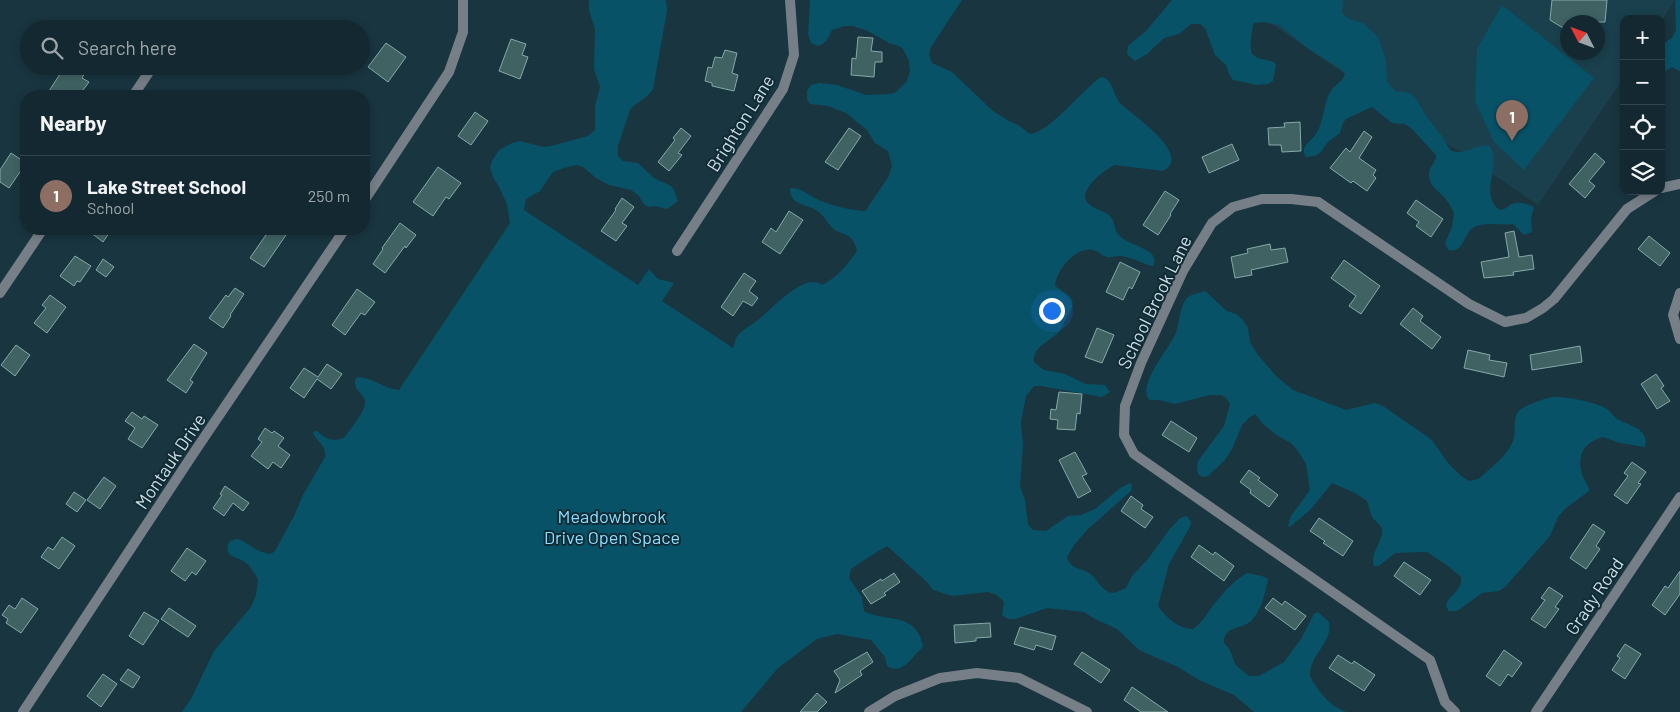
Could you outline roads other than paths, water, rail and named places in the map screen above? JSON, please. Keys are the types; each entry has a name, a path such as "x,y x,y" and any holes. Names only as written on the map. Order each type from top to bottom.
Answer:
{"street":[{"path":"370,192 449,72 463,32 463,0"},
{"name":"Brighton Lane","path":"677,251 783,89 794,55 790,0"},
{"path":"137,90 148,75"},
{"path":"1665,187 1680,184"},
{"name":"School Brook Lane","path":"1455,712 1445,702 1430,660 1134,454 1124,435 1125,406 1141,363 1183,271 1212,222 1233,207 1262,199 1291,199 1318,202 1469,304 1505,322 1526,318 1554,299 1627,209 1649,195"},
{"path":"0,293 39,235"},
{"name":"Montauk Drive","path":"23,712 195,451 341,235"},
{"path":"1680,293 1673,315 1680,339"},
{"name":"Grady Road","path":"1536,712 1680,497"},
{"path":"869,712 895,696 940,678 977,673 1019,678 1087,712"}],"place":[{"name":"Lake Street School","path":"1512,141"}],"park label":[{"name":"Meadowbrook Drive Open Space","path":"612,526"}]}
